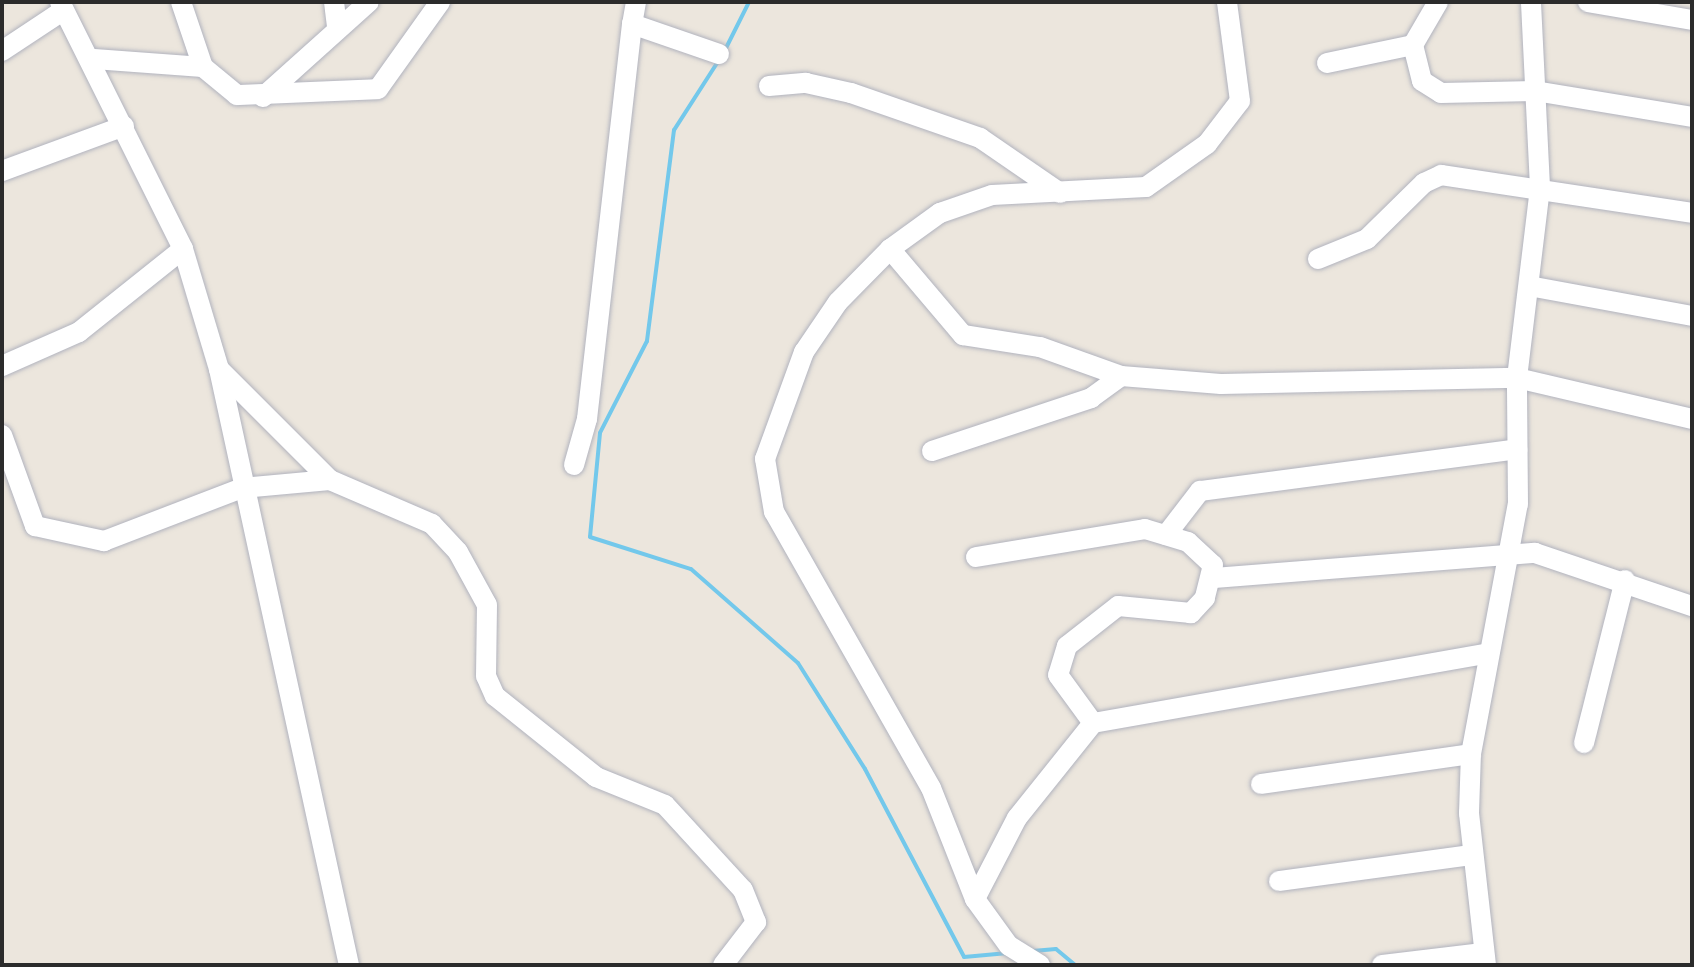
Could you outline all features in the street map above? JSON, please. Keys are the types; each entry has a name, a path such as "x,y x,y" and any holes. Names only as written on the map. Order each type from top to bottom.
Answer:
{"street":[{"path":"181,2 203,67 237,95 263,97 378,89 440,2"},
{"path":"334,2 337,27"},
{"path":"263,97 337,27 369,2"},
{"path":"574,465 587,419 636,2"},
{"path":"1438,2 1413,45 1422,81 1441,93 1535,91 1692,117"},
{"path":"1382,965 1485,959 1472,855 1471,754 1488,653 1513,554 1517,378 1540,187 1531,2"},
{"path":"1588,2 1692,20"},
{"path":"1040,965 1009,946 975,899 931,788 774,512 765,459 804,352 838,302 890,249 940,213 992,195 1146,187 1228,122 1240,101 1229,4"},
{"path":"2,51 62,6 94,59 183,249 219,369 242,488 351,960"},
{"path":"632,24 719,54"},
{"path":"1327,63 1413,45"},
{"path":"94,59 203,67"},
{"path":"769,86 806,83 851,93 980,138 1060,193"},
{"path":"2,171 124,126"},
{"path":"1318,259 1367,239 1424,183 1441,175 1540,187 1692,213"},
{"path":"2,366 79,332 183,249"},
{"path":"890,249 963,335 1040,347 1121,376 1221,384 1517,378 1692,419"},
{"path":"1529,286 1692,316"},
{"path":"219,369 330,480 432,524 487,605 486,676 495,696 596,777 665,805 743,890 756,922 723,965"},
{"path":"932,451 1091,398 1121,376"},
{"path":"2,435 30,520 41,530 104,541 242,488 330,480"},
{"path":"1166,535 1200,491 1517,449"},
{"path":"976,557 1131,528 1166,535 1203,553 1214,578"},
{"path":"1214,578 1535,553 1625,580 1692,606"},
{"path":"1093,723 1058,675 1067,646 1118,606 1191,613 1214,578"},
{"path":"1584,743 1625,580"},
{"path":"975,899 1017,818 1093,723 1488,653"},
{"path":"1261,784 1471,754"},
{"path":"1279,881 1472,855"}],"waterway":[{"path":"724,52 749,2"},
{"path":"719,60 674,130 647,341 600,433 590,537 691,569 798,663 865,769 964,957 1008,953"},
{"path":"1033,951 1056,949 1075,965"}]}
